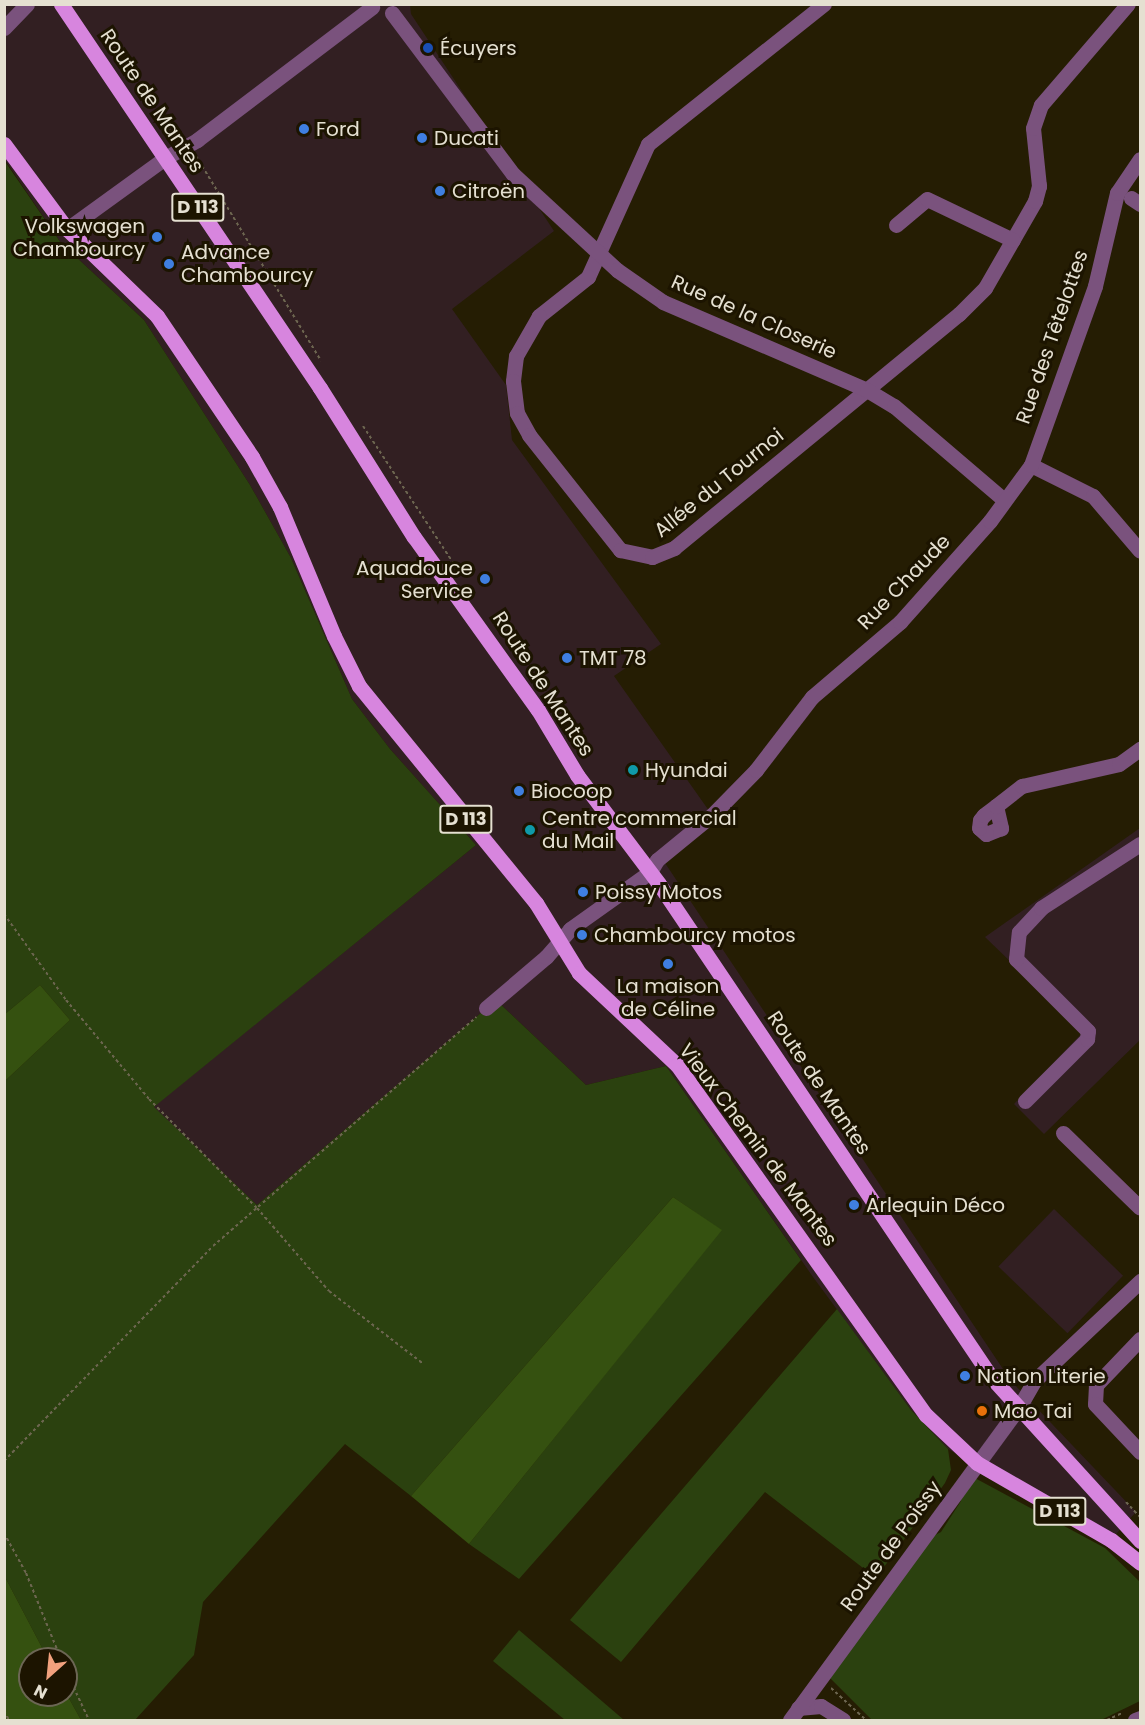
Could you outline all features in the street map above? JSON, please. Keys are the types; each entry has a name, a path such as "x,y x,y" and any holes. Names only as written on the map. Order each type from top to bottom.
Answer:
{"main road":[{"name":"Route de Mantes","path":"61,4 320,388 414,537 538,710 577,775 650,872 991,1377 1140,1541"},
{"name":"Vieux Chemin de Mantes","path":"4,144 67,229 157,316 182,352 280,507 334,636 359,686 536,903 579,973 677,1065 926,1415 977,1462 1111,1540 1140,1563"}],"street":[{"path":"4,28 27,4"},
{"name":"Allée du Tournoi","path":"824,4 648,144 588,277 536,321 516,356 513,381 517,413 529,435 620,550 652,557 669,552 867,390 985,288 1013,240 1039,186 1033,129 1041,105 1128,4"},
{"path":"67,229 165,158 197,140 372,6 379,13 396,9"},
{"name":"Rue de la Closerie","path":"396,9 513,174 599,253 663,302 867,390 894,406 1004,500"},
{"name":"Rue des Têtelottes","path":"1031,465 1095,286 1117,192 1140,159"},
{"path":"896,225 927,199 1013,240"},
{"path":"1031,465 1093,496 1140,551"},
{"name":"Rue Chaude","path":"486,1008 560,943 570,928 650,872 657,860 712,815 756,770 812,697 900,622 990,521 1031,465"},
{"path":"996,806 1022,786 1119,764 1140,749"},
{"path":"1025,1101 1087,1039 1088,1031 1016,960 1019,932 1041,908 1140,844"},
{"path":"1063,1133 1140,1208"},
{"name":"Route de Poissy","path":"794,1714 1018,1409 1034,1381 1140,1281"},
{"path":"1140,1339 1096,1385 1095,1404 1140,1452"},
{"name":"Route de Poissy","path":"794,1714 821,1706 843,1720"},
{"path":"1135,1720 1140,1718"}],"path":[{"path":"153,127 170,115"},
{"path":"195,153 327,370"},
{"path":"200,180 207,176"},
{"path":"358,418 460,573"},
{"path":"4,914 66,1000 148,1099 257,1208 329,1291 422,1363"},
{"path":"4,1461 213,1246 486,1008"},
{"path":"4,1533 26,1573 56,1647"},
{"path":"818,1681 837,1692 866,1720"},
{"path":"78,1697 89,1720"},
{"path":"4,1711 9,1720"}],"shaded area":[{"path":"4,5 410,5 411,14 554,231 452,309 506,385 512,440 661,644 614,676 712,815 663,860 1011,1381 1136,1512 1108,1543 948,1449 911,1410 813,1277 666,1066 586,1085 496,1000 257,1205 153,1107 476,845 390,749 352,699 291,558 250,485 144,320 61,243 5,160"},
{"path":"1140,828 1140,1040 1044,1134 1014,1104 1083,1032 985,937"},
{"path":"1054,1209 1123,1276 1067,1333 998,1267"}],"green space":[{"path":"4,160 61,243 144,320 250,485 291,558 352,699 390,749 476,845 154,1107 257,1205 496,1000 586,1085 666,1066 801,1260 519,1579 469,1544 721,1230 673,1197 411,1496 345,1444 203,1602 194,1655 135,1720 81,1720 74,1707 78,1707 78,1647 42,1647 5,1577 5,1081 70,1020 40,985 5,1014"},
{"path":"40,985 70,1020 5,1081 5,1014"},
{"path":"673,1197 722,1230 469,1544 411,1496"},
{"path":"837,1309 911,1410 948,1449 951,1470 945,1483 876,1578 765,1492 621,1662 570,1620"},
{"path":"973,1477 1105,1548 1140,1582 1140,1701 1101,1720 872,1720 830,1678 927,1539 941,1532 961,1501 958,1493"},
{"path":"5,1577 42,1647 18,1647 18,1707 74,1707 81,1720 5,1720"},
{"path":"519,1630 624,1720 565,1720 493,1661"}],"place":[{"name":"Écuyers","path":"428,48"},
{"name":"Ford","path":"304,129"},
{"name":"Ducati","path":"422,138"},
{"name":"Citroën","path":"440,191"},
{"name":"Volkswagen Chambourcy","path":"157,237"},
{"name":"Advance Chambourcy","path":"169,264"},
{"name":"Aquadouce Service","path":"485,579"},
{"name":"TMT 78","path":"567,658"},
{"name":"Hyundai","path":"633,770"},
{"name":"Biocoop","path":"519,791"},
{"name":"Centre commercial du Mail","path":"530,830"},
{"name":"Poissy Motos","path":"583,892"},
{"name":"Chambourcy motos","path":"582,935"},
{"name":"La maison de Céline","path":"668,964"},
{"name":"Arlequin Déco","path":"854,1205"},
{"name":"Nation Literie","path":"965,1376"},
{"name":"Mao Tai","path":"982,1411"}]}
